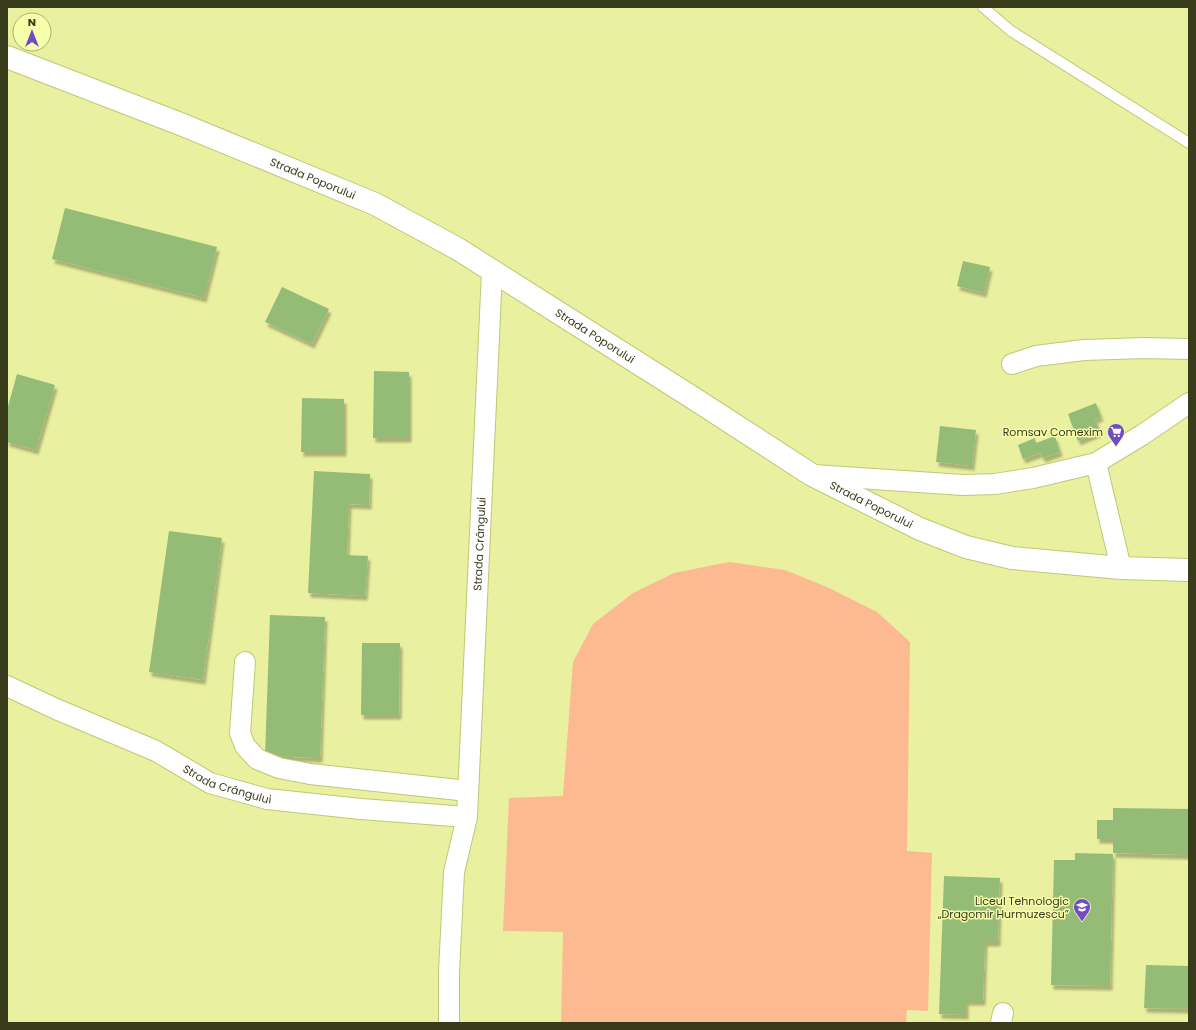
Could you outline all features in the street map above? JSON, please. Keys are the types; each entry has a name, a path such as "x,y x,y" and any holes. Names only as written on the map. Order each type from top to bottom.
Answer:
{"street":[{"name":"Strada Poporului","path":"7,57 183,125 375,204 458,249 812,475 914,525 966,547 1012,558 1121,568 1189,570"},
{"name":"Strada Crângului","path":"449,1023 449,972 454,872 467,817 492,271"},
{"path":"1012,364 1036,356 1060,352 1144,348 1189,349"},
{"path":"812,475 963,485 996,484 1033,478 1096,463 1142,435 1189,403"},
{"path":"1096,463 1121,568"},
{"path":"245,662 240,733 245,746 256,759 279,768 310,774 468,791"},
{"name":"Strada Crângului","path":"7,686 56,709 156,751 210,783 267,799 361,809 467,817"}],"lane":[{"path":"983,7 1011,31 1189,143"}],"shaded area":[{"path":"729,562 785,570 827,587 877,612 910,642 907,851 932,853 928,1011 907,1010 906,1023 561,1023 563,932 503,931 509,798 563,796 573,662 593,624 633,593 674,573"}],"building":[{"path":"65,208 217,247 204,298 52,259"},
{"path":"963,261 990,267 984,293 957,286"},
{"path":"282,287 329,309 312,344 265,322"},
{"path":"374,371 409,372 409,438 373,438"},
{"path":"17,374 55,385 36,450 7,442 7,410"},
{"path":"302,398 344,399 344,452 301,452"},
{"path":"1096,403 1101,417 1095,419 1100,432 1078,441 1068,414"},
{"path":"940,426 976,430 972,466 936,462"},
{"path":"1055,436 1060,452 1043,458 1040,453 1023,459 1018,445 1035,438 1036,443"},
{"path":"314,471 370,474 369,505 349,504 347,555 368,556 365,596 308,593"},
{"path":"169,531 222,538 203,680 149,672"},
{"path":"270,615 325,617 320,758 265,756"},
{"path":"362,643 400,643 399,715 361,715"},
{"path":"1113,808 1189,809 1189,855 1113,853 1113,839 1097,839 1097,820 1113,820"},
{"name":"Liceul Tehnologic „Dragomir Hurmuzescu”","path":"1075,853 1113,854 1110,986 1051,985 1054,860 1075,860"},
{"path":"944,876 1000,878 998,942 985,942 983,1001 966,1001 966,1015 939,1014"},
{"path":"1146,965 1189,966 1189,1009 1144,1008"}],"place":[{"name":"Romsav Comexim","path":"1116,447"},
{"name":"Liceul Tehnologic „Dragomir Hurmuzescu”","path":"1082,922"}]}
